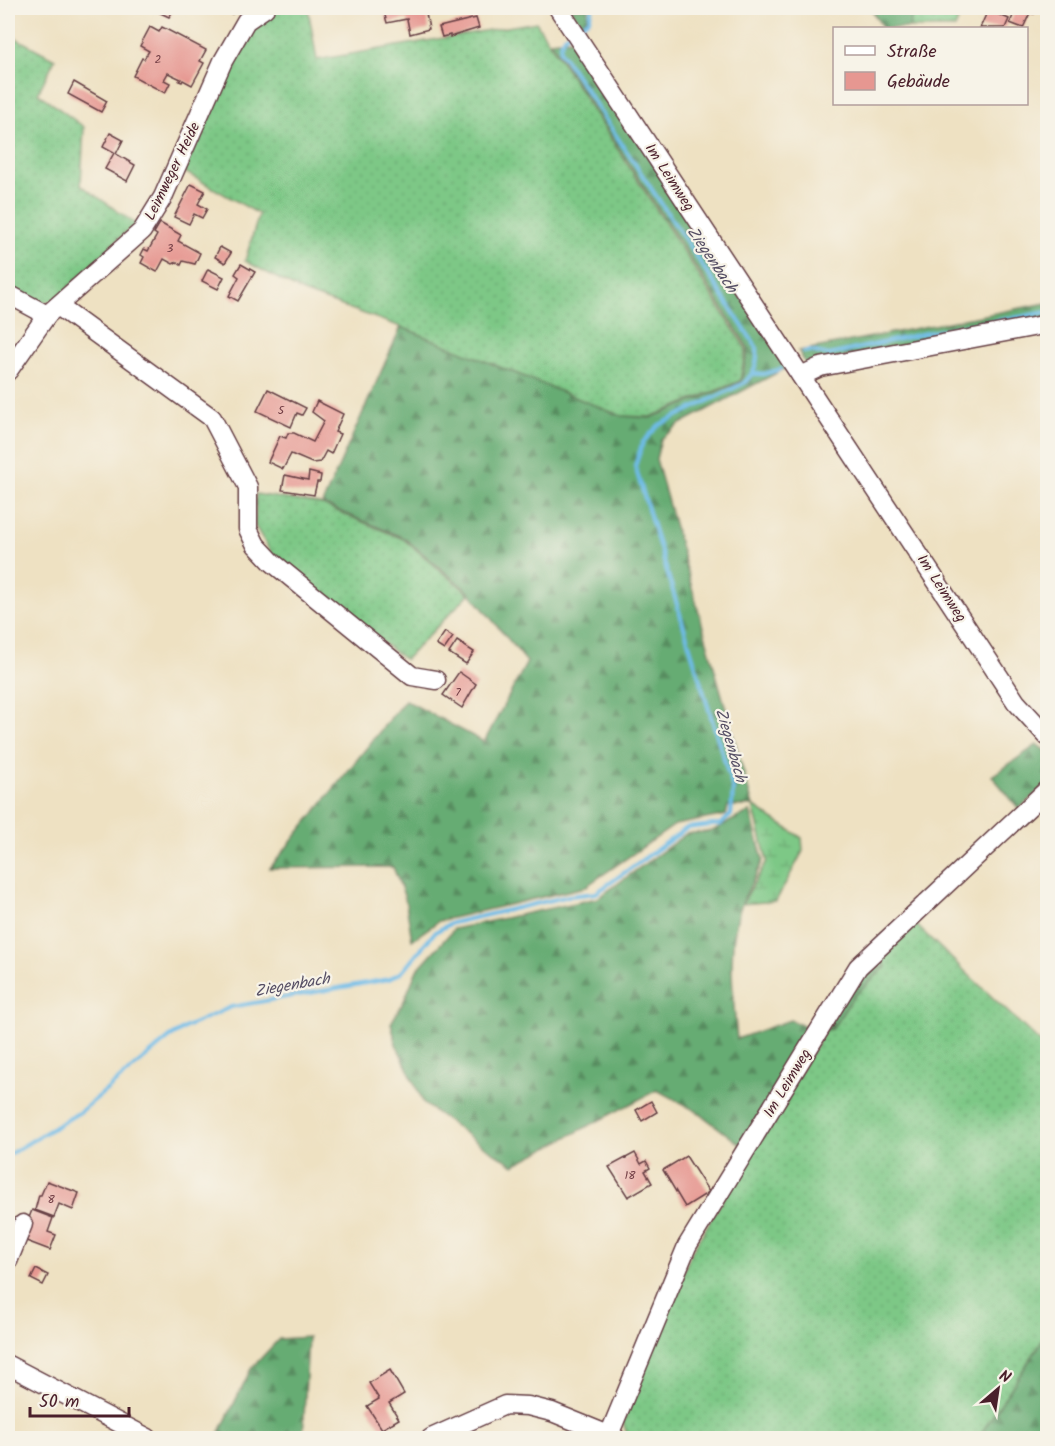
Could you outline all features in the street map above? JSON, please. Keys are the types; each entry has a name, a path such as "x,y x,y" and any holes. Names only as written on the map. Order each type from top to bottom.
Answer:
{"street":[{"name":"Leimweger Heide","path":"8,371 52,310 142,231 163,197 223,61 246,21 266,8"},
{"name":"Im Leimweg","path":"558,8 1016,702 1047,737"},
{"path":"8,294 52,310 212,418 248,487 248,529 256,545 272,562 412,675 436,680"},
{"path":"801,376 820,367 1047,324"},
{"name":"Im Leimweg","path":"613,1437 687,1246 858,967 1047,789"},
{"path":"8,1261 23,1224"},
{"path":"8,1365 148,1438"},
{"path":"431,1438 505,1406 528,1406 552,1412 613,1437"}],"green space":[{"path":"270,8 308,8 317,60 536,22 746,349 740,381 650,417 621,416 401,327 303,292 245,261 259,214 183,171 248,25"},
{"path":"569,8 588,8 587,18 581,23"},
{"path":"870,8 913,8 909,27 882,27"},
{"path":"913,8 963,8 955,27 909,27"},
{"path":"8,34 55,59 38,93 84,127 81,185 137,225 126,232 57,299 40,304 8,287"},
{"path":"571,39 788,367 680,424 661,439 656,459 753,806 728,806 726,815 675,825 585,887 439,921 412,940 405,898 393,867 270,868 405,700 484,742 527,662 470,593 404,538 322,504 401,327 621,416 650,418 741,382 748,348 550,41"},
{"path":"1047,303 1047,318 806,365 799,351"},
{"path":"256,494 320,504 403,539 469,594 405,660 273,556 255,526"},
{"path":"1037,745 1047,751 1047,783 1019,809 992,776"},
{"path":"753,806 802,838 803,851 776,901 742,904 767,861"},
{"path":"750,811 763,860 743,901 734,934 732,969 737,1039 790,1020 814,1030 741,1145 696,1111 657,1090 514,1165 424,1104 396,1044 391,1023 403,1003 417,970 454,929 598,898 686,834 712,831"},
{"path":"914,923 1047,1049 1047,1334 978,1438 628,1438 623,1422 692,1251 825,1030 832,1029 853,997 886,966 876,958"},
{"path":"876,958 886,966 853,997 832,1029 825,1030 847,993"},
{"path":"1047,1334 1047,1438 978,1438"},
{"path":"308,1337 303,1438 217,1438 251,1369 279,1339"}],"building":[{"path":"150,8 175,8 169,17"},
{"path":"219,8 235,8 232,14"},
{"path":"383,8 425,8 429,29 410,34 407,19 387,23"},
{"path":"1010,8 1037,8 1034,14 1030,13 1023,27 1010,23 1014,13 1009,10"},
{"path":"988,10 1009,19 1005,27 980,27"},
{"path":"476,18 479,28 450,37 450,35 442,37 439,27"},
{"path":"150,27 159,32 162,27 206,50 200,61 204,63 192,85 183,80 179,81 181,79 168,73 164,80 170,83 165,93 133,76 142,58 144,59 149,51 140,46"},
{"path":"74,82 107,101 101,112 68,94"},
{"path":"110,133 123,140 116,154 135,165 127,181 105,169 114,153 103,147"},
{"path":"191,184 205,191 198,204 207,209 202,218 194,214 189,224 174,217"},
{"path":"160,223 181,235 178,241 200,253 195,264 183,261 181,265 177,262 173,264 164,259 157,272 141,263 144,257 141,255 144,249 148,251 157,235 154,233"},
{"path":"220,247 231,253 225,263 215,257"},
{"path":"241,264 255,272 238,301 229,296 239,277 235,274"},
{"path":"208,269 224,277 218,289 202,281"},
{"path":"268,389 306,408 302,415 297,413 291,427 257,411"},
{"path":"317,401 343,414 335,432 340,434 331,454 326,451 320,462 312,463 291,454 283,469 268,462 280,436 286,438 288,433 294,433 313,442 324,421 312,412"},
{"path":"309,472 321,475 314,495 282,490 285,475 308,480"},
{"path":"445,632 453,637 444,650 436,645"},
{"path":"457,641 474,652 466,664 449,653"},
{"path":"459,672 476,684 462,708 443,695"},
{"path":"651,1101 657,1112 642,1121 636,1110"},
{"path":"635,1153 641,1164 646,1161 650,1168 645,1171 652,1183 628,1197 609,1167"},
{"path":"686,1156 709,1192 685,1207 663,1170"},
{"path":"47,1181 79,1193 73,1210 59,1204 54,1217 35,1210 39,1195"},
{"path":"32,1210 53,1218 48,1232 56,1235 50,1250 21,1239"},
{"path":"36,1269 48,1275 43,1285 31,1279"},
{"path":"390,1370 404,1394 389,1403 399,1419 382,1429 367,1406 379,1399 369,1383"}],"waterway":[{"name":"Ziegenbach","path":"578,28 589,19 592,8"},
{"name":"Ziegenbach","path":"8,1155 80,1112 169,1038 186,1027 231,1007 389,979 402,972 435,932 452,923 569,896 596,893 687,828 721,824 731,815 733,789 635,466 643,442 659,425 744,383 755,367 757,348 560,51 562,40 569,33"},
{"path":"803,352 829,355 926,333 1048,312"},
{"path":"753,374 764,374 781,369"}]}
